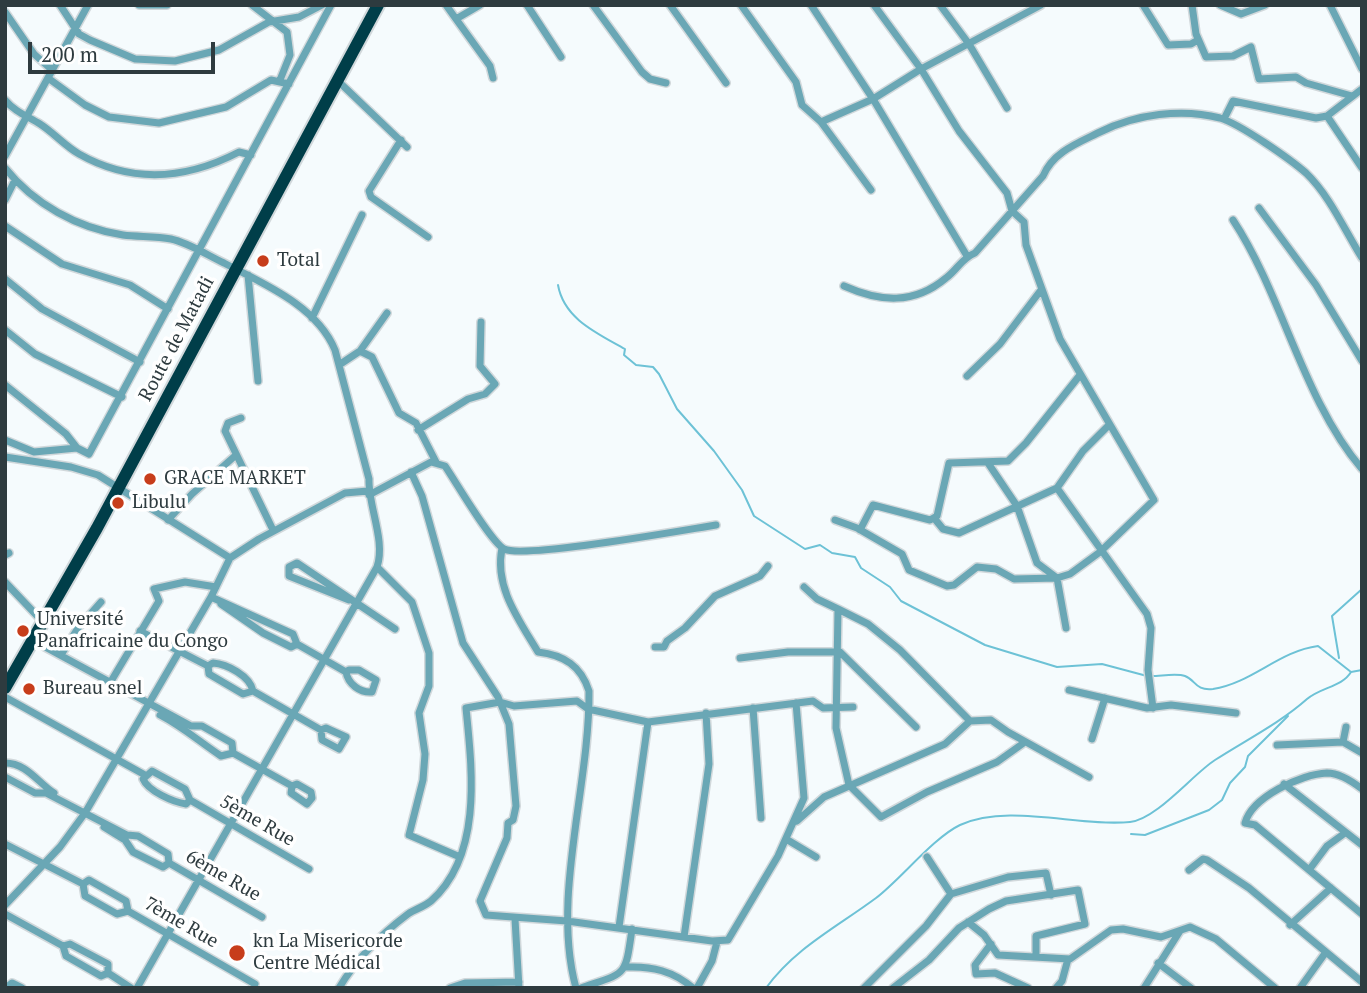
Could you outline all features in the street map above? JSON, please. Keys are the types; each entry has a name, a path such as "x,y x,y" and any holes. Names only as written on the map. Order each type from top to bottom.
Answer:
{"highway":[{"name":"Route de Matadi","path":"5,688 10,668 34,641 117,489 242,273 378,5"}],"street":[{"path":"60,5 75,30 111,50 135,59 175,61 219,50 274,20 299,17 322,5"},
{"path":"5,156 88,5"},
{"path":"139,5 167,5"},
{"path":"252,5 287,32 290,55 280,80"},
{"path":"5,385 66,434 77,448 89,454 331,5"},
{"path":"446,5 491,66 493,78"},
{"path":"456,19 480,5"},
{"path":"527,5 561,57"},
{"path":"593,5 642,72 650,79 666,83"},
{"path":"670,5 726,83"},
{"path":"741,5 796,82 802,105 821,122 872,190"},
{"path":"811,5 873,99 967,256"},
{"path":"835,520 860,530 902,554 909,570 947,586 954,585 977,567 996,569 1014,579 1056,578 1070,574 1100,552 1154,500 1060,339 1026,245 1024,222 1012,211 1007,193 959,131 921,69 874,5"},
{"path":"940,5 969,44 1007,108"},
{"path":"821,122 873,99 921,69 1041,5"},
{"path":"1143,5 1168,45 1191,44 1198,40"},
{"path":"1192,5 1198,40 1206,57 1233,56 1251,47 1259,79 1296,76 1306,83 1352,96"},
{"path":"1220,5 1241,14 1265,6"},
{"path":"1330,5 1362,69"},
{"path":"5,12 50,74 85,105 108,117 159,123 226,107 262,83 280,80 289,84"},
{"path":"338,81 404,143 369,191 371,197 428,237"},
{"path":"1224,119 1233,101 1316,118 1327,116 1362,89"},
{"path":"5,100 79,154 124,172 175,175 219,163 239,152 251,155"},
{"path":"844,286 872,298 909,297 947,278 967,256 975,253 1043,176 1048,163 1066,149 1116,123 1156,114 1194,114 1224,119 1277,151 1307,174 1326,199 1362,258"},
{"path":"1327,116 1362,168"},
{"path":"5,168 15,180 66,219 124,235 172,239 242,273 288,299 312,318 331,341 369,479 368,493 379,552 377,567 352,602 293,714 137,988"},
{"path":"5,200 15,180"},
{"path":"1259,208 1316,285 1362,361"},
{"path":"312,318 362,215"},
{"path":"1233,220 1259,260 1336,432 1362,469"},
{"path":"5,226 62,264 130,285 168,309"},
{"path":"242,273 258,381"},
{"path":"5,279 42,309 140,362"},
{"path":"967,376 1000,344 1041,290"},
{"path":"338,365 360,351 387,313"},
{"path":"418,430 468,398 485,394 493,388 495,384 480,366 481,322"},
{"path":"5,330 35,354 122,397"},
{"path":"360,351 372,357 399,413 416,423 436,462"},
{"path":"860,530 870,509 877,504 895,513 930,520 934,518 940,507 949,463 1008,461 1016,455 1080,375"},
{"path":"241,418 225,427 273,530"},
{"path":"934,518 943,529 959,533 1057,488 1083,451 1109,425"},
{"path":"5,440 34,452 77,448"},
{"path":"168,520 192,494 236,455"},
{"path":"5,457 71,467 98,475 230,558"},
{"path":"5,905 83,812 152,706 230,558 273,530 345,493 368,493 431,462 444,466 502,548 511,551 550,550 716,525"},
{"path":"988,463 1017,506 1037,563 1056,578 1066,628"},
{"path":"411,472 422,496 463,643 500,702 509,724 516,806 513,820 508,823 507,838 480,901 486,915 567,921 723,942 733,934 786,839 804,790 798,755 796,703"},
{"path":"1057,488 1100,552 1147,614 1151,628 1148,670 1153,708"},
{"path":"502,548 499,564 501,581 538,652 552,652 582,671 589,691 567,921 568,959 578,988 615,976 626,967 647,966 671,973 695,988 712,961 717,942"},
{"path":"655,646 664,647 667,641 685,628 715,596 752,580 768,566"},
{"path":"377,567 412,603 429,653 429,686 419,713 425,754 423,780 409,835 460,857"},
{"path":"5,582 44,623"},
{"path":"110,683 159,601 154,589 185,582 216,587"},
{"path":"320,585 395,629"},
{"path":"804,587 817,599 868,624 900,650 970,721"},
{"path":"211,597 291,647 297,644"},
{"path":"61,655 78,628 101,602"},
{"path":"838,609 840,652 836,728 849,785 875,812 886,816 927,792 1006,757 1025,743"},
{"path":"254,622 267,621 293,634 297,638 297,644"},
{"path":"139,631 208,666"},
{"path":"34,641 190,728 194,738 221,756 233,753"},
{"path":"297,644 346,672"},
{"path":"740,658 788,652 840,652 916,727"},
{"path":"208,666 213,663 225,666 250,681 253,691 321,730"},
{"path":"208,666 209,674 243,694 253,691"},
{"path":"1069,690 1153,708 1171,705 1236,713"},
{"path":"5,696 145,775 157,772 185,789 190,800 178,803 149,788 144,783 145,775"},
{"path":"1092,739 1105,698"},
{"path":"339,988 358,960 384,933 434,898 460,857 471,815 466,708 500,702 514,706 577,701 588,709 648,722 813,701 820,707 853,707"},
{"path":"752,708 761,818"},
{"path":"684,937 709,764 706,713"},
{"path":"793,824 824,797 944,744 970,721 991,720 1025,743 1089,777"},
{"path":"619,927 648,722"},
{"path":"190,728 202,726 229,740 233,753 292,786"},
{"path":"1343,742 1346,727"},
{"path":"1277,745 1343,742 1362,753"},
{"path":"5,763 14,763 36,776 47,791 126,838 133,852 163,867 169,863 168,853 138,835 126,838"},
{"path":"1362,789 1337,774 1325,773 1284,784 1256,806 1245,823 1255,825 1362,914"},
{"path":"5,777 35,793 47,791"},
{"path":"1284,784 1362,845"},
{"name":"5ème Rue","path":"190,800 309,869"},
{"path":"1309,870 1327,846 1345,833"},
{"path":"5,838 43,862"},
{"path":"786,839 816,857"},
{"path":"5,844 83,884"},
{"path":"927,858 951,894"},
{"path":"1189,870 1203,859 1206,860 1249,888 1290,925 1362,982"},
{"name":"6ème Rue","path":"169,863 262,917"},
{"path":"864,988 926,926 951,894 1009,877 1046,873 1051,895"},
{"path":"92,880 126,901 128,911 117,914 85,897 83,884 92,880"},
{"path":"1290,925 1331,888"},
{"path":"893,988 929,960 954,932 1006,901 1078,890 1086,922 1036,936 1036,955"},
{"name":"7ème Rue","path":"128,911 255,984"},
{"path":"5,914 63,946 76,945 108,964 108,973"},
{"path":"450,988 465,983 519,985 515,919"},
{"path":"968,922 980,930 998,955 1036,955 1068,959 1083,953 1111,930 1123,929 1155,937 1190,927 1211,936 1275,988"},
{"path":"626,967 632,929"},
{"path":"1144,988 1181,930"},
{"path":"991,944 975,965 976,974 995,973 1028,988"},
{"path":"63,946 66,957 101,976 108,973"},
{"path":"1300,988 1326,952"},
{"path":"1056,988 1062,981 1068,959"},
{"path":"1158,963 1188,987"},
{"path":"108,973 131,988"},
{"path":"6,986 12,983 22,988"}],"waterway":[{"path":"558,285 567,307 583,324 625,349 624,355 636,365 653,367 659,374 677,409 714,451 742,490 754,516 805,549 820,545 832,553 855,557 861,568 890,587 901,601 985,645 1057,667 1102,664 1147,676"},
{"path":"1339,658 1332,616 1362,589"},
{"path":"1152,676 1182,675 1196,685 1213,689 1227,686 1291,654 1318,646 1351,672"},
{"path":"766,988 803,950 876,898 939,839 960,825 1000,816 1110,823 1141,819 1163,805 1215,760 1274,724 1313,695 1342,681 1351,672 1362,670"},
{"path":"1131,834 1145,835 1209,810 1222,800 1230,783 1245,767 1248,756 1288,716"}],"place":[{"name":"Total","path":"263,261"},
{"name":"GRACE MARKET","path":"150,479"},
{"name":"Libulu","path":"118,503"},
{"name":"Université Panafricaine du Congo","path":"23,631"},
{"name":"Bureau snel","path":"29,689"},
{"name":"kn La Misericorde Centre Médical","path":"237,953"}]}
